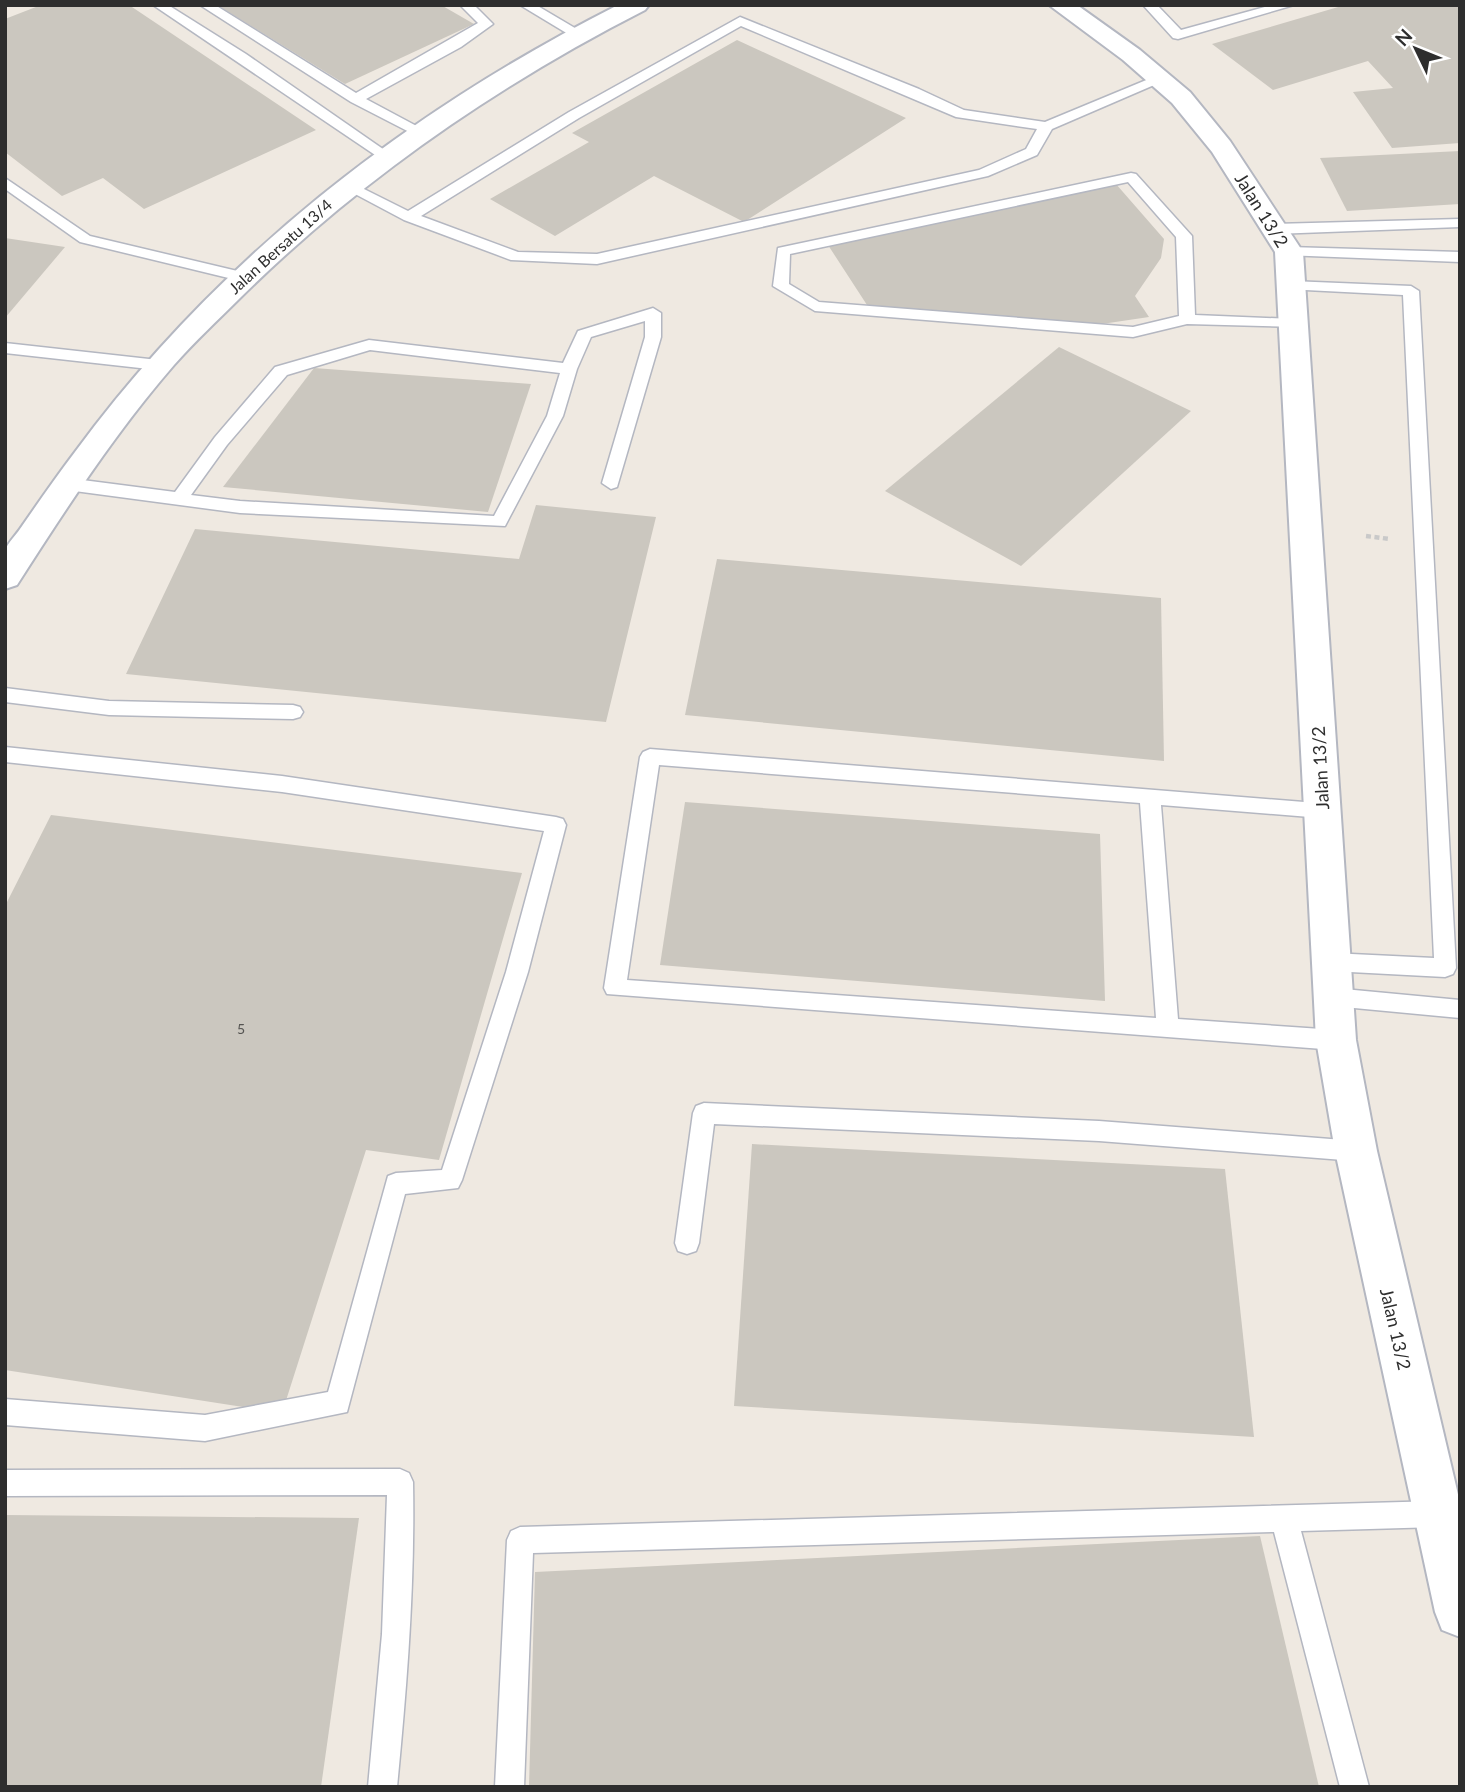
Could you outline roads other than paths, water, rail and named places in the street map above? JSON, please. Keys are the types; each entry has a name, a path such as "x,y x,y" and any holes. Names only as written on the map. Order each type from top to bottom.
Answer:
{"street":[{"name":"Jalan Bersatu 13/4","path":"6,576 67,484 158,365 245,277 347,186 419,133 578,34 637,5"},
{"name":"Jalan 13/2","path":"1061,5 1161,79 1195,112 1229,156 1285,256 1293,324 1335,1019 1356,1151 1460,1612"}],"lane":[{"path":"159,5 241,57 386,156"},
{"path":"206,5 356,99 419,133"},
{"path":"356,99 456,44 486,24 466,5"},
{"path":"526,5 578,34"},
{"path":"1149,5 1178,34 1289,5"},
{"path":"409,217 574,115 740,21 961,114 1046,126 1161,79"},
{"path":"347,186 409,217 516,257 597,259 983,173 1032,152 1046,126"},
{"path":"1187,319 1184,236 1131,177 783,251 781,286 815,306 1133,332 1187,319 1293,324"},
{"path":"5,183 85,239 245,277"},
{"path":"1285,256 1460,223"},
{"path":"1285,256 1460,257"},
{"path":"1285,256 1411,290 1445,968 1332,962"},
{"path":"67,484 240,507 499,522 555,416 569,369 584,334 653,313 653,337 611,483"},
{"path":"178,499 281,371 369,345 569,369"},
{"path":"5,348 158,365"},
{"path":"5,695 109,708 293,712"},
{"path":"5,754 163,769 464,809 556,825 517,972 450,1180 396,1184 338,1403 205,1428 5,1412"},
{"path":"1322,810 650,757 615,988 1168,1028 1460,1009"},
{"path":"1150,796 1168,1028"},
{"path":"687,1243 704,1113 1099,1131 1356,1151"},
{"path":"5,1483 400,1482 400,1545 382,1787"},
{"path":"509,1787 520,1540 1438,1514"},
{"path":"1284,1519 1355,1787"}]}
